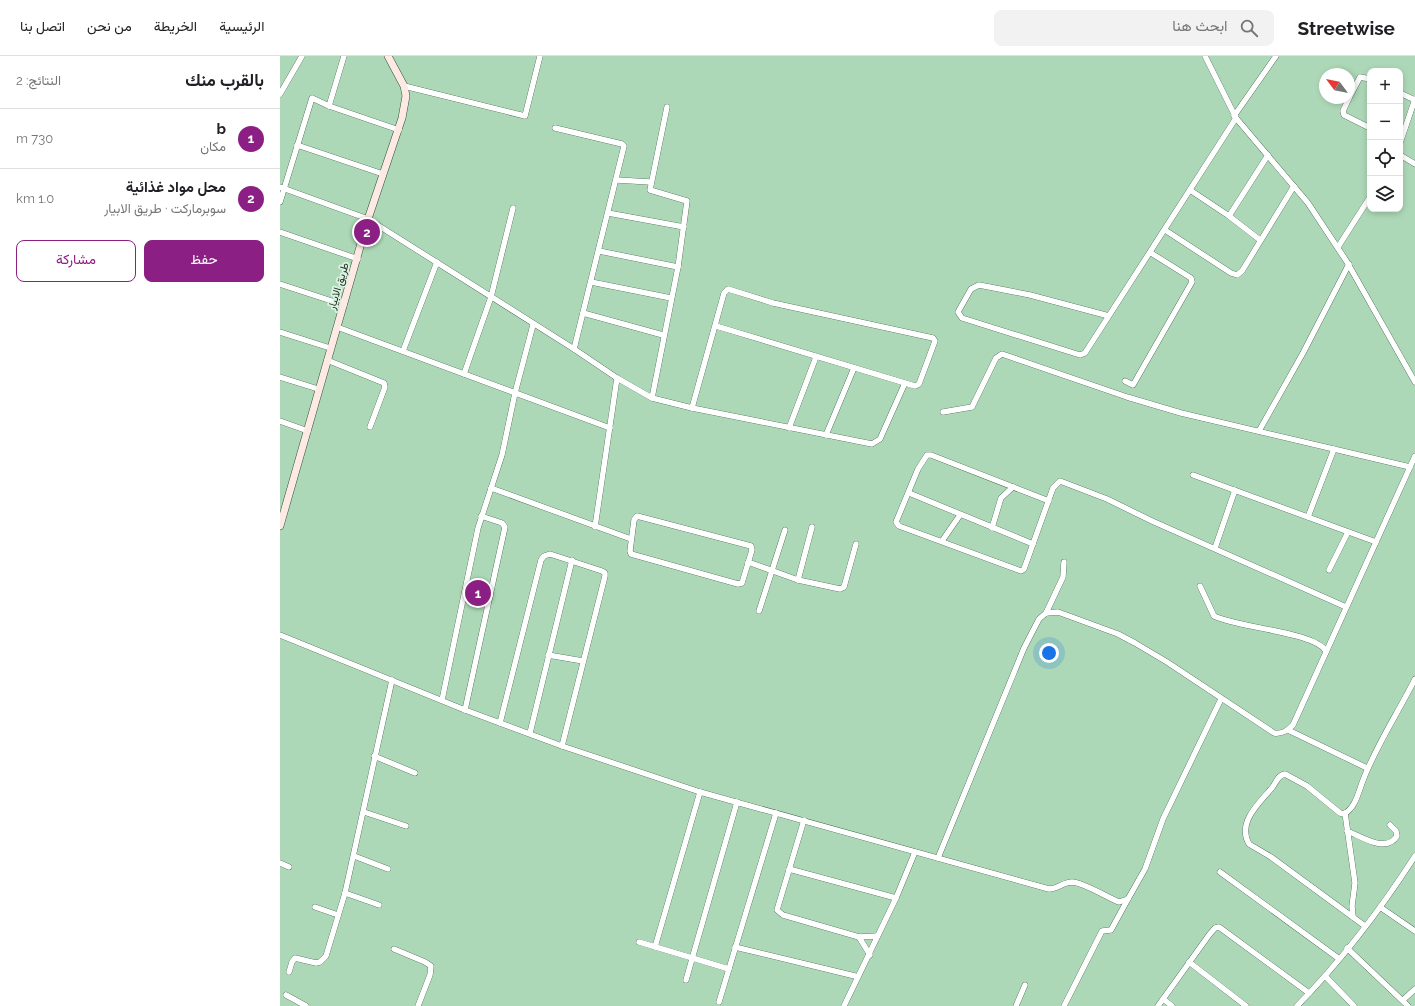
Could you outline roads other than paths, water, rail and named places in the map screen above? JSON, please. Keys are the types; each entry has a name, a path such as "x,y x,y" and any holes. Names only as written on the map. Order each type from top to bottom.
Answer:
{"main road":[{"name":"طريق الابيار","path":"280,526 308,431 318,389 358,259 368,219 399,130 406,96 404,86 388,56"}],"street":[{"path":"280,94 302,56"},
{"path":"329,106 344,56"},
{"path":"404,86 525,116 540,56"},
{"path":"1205,56 1235,117 1308,203 1349,264 1415,382"},
{"path":"1109,316 1030,294 979,285 971,289 958,312 962,318 1080,355 1085,353 1151,253 1235,117 1276,56"},
{"path":"1355,87 1360,77 1367,78"},
{"path":"1401,140 1412,115 1415,100 1403,94"},
{"path":"280,202 282,188 312,98 329,106 399,130"},
{"path":"1346,104 1343,111 1344,115 1367,126"},
{"path":"652,398 663,335 678,266 687,201 652,192 649,187 667,107"},
{"path":"555,128 622,144 624,146 617,180 574,349"},
{"path":"297,145 383,174"},
{"path":"1230,216 1268,155"},
{"path":"1403,157 1415,164"},
{"path":"617,180 650,182"},
{"path":"1165,230 1235,275 1240,274 1294,186"},
{"path":"282,188 368,219 533,325 574,349 617,378 652,398 692,408 872,444 880,440 905,383"},
{"path":"1190,190 1230,216 1260,240"},
{"path":"1338,248 1367,202"},
{"path":"464,374 491,297 513,208"},
{"path":"608,213 684,227"},
{"path":"280,232 358,259"},
{"path":"599,251 678,266"},
{"path":"1125,382 1133,385 1192,282 1191,278 1151,253"},
{"path":"403,351 437,262"},
{"path":"1259,431 1303,353 1349,264"},
{"path":"591,282 671,298"},
{"path":"280,284 344,305"},
{"path":"692,408 724,293 728,290 773,303 933,338 935,341 919,384 915,386 716,326"},
{"path":"583,313 663,335"},
{"path":"442,700 481,516 502,455 515,393 533,325"},
{"path":"337,327 610,428"},
{"path":"280,332 330,348"},
{"path":"943,412 972,407 996,358 1002,354 1174,411 1410,467"},
{"path":"789,428 816,357"},
{"path":"327,360 384,383 385,387 370,427"},
{"path":"826,435 854,368"},
{"path":"1408,369 1415,369"},
{"path":"280,377 318,389"},
{"path":"595,527 617,378"},
{"path":"280,421 308,431"},
{"path":"1308,517 1334,449"},
{"path":"1049,501 931,455 924,458 918,469 896,524 1021,572 1024,569 1049,501 1053,488 1060,481 1107,499 1346,607"},
{"path":"1046,613 1058,612 1118,634 1167,662 1221,699 1274,733 1279,734 1288,730 1292,725 1415,456"},
{"path":"1193,475 1376,542"},
{"path":"992,528 1001,498 1013,487"},
{"path":"491,488 631,539"},
{"path":"1215,548 1235,490"},
{"path":"909,493 1033,544"},
{"path":"942,541 960,515"},
{"path":"465,710 505,527 502,523 481,516"},
{"path":"638,516 749,544 752,549 742,583 738,584 631,554 631,539 634,520 638,516"},
{"path":"798,580 812,527"},
{"path":"759,611 784,530"},
{"path":"1329,570 1348,532"},
{"path":"748,562 798,580 842,589 856,544"},
{"path":"500,723 541,560 544,556 550,554 572,560 605,573 562,746"},
{"path":"530,734 572,560"},
{"path":"938,858 1024,648 1039,619 1046,613 1063,577 1064,562"},
{"path":"1200,586 1214,616 1266,630 1305,638 1323,646 1326,651"},
{"path":"280,635 465,710 562,746 700,792 1049,889 1056,889 1072,882 1119,902 1128,899"},
{"path":"548,655 583,661"},
{"path":"1353,917 1352,906 1355,883 1347,831 1346,813 1353,805 1367,768 1415,679"},
{"path":"289,972 295,958 316,963 323,960 345,893 364,812 374,756 392,680"},
{"path":"1064,1006 1102,931 1111,930 1145,869 1162,819 1221,699"},
{"path":"1288,730 1367,768"},
{"path":"374,756 416,773"},
{"path":"1346,813 1336,811 1299,780 1288,774 1283,774 1279,777 1248,818 1245,832 1249,844 1271,857 1365,926"},
{"path":"655,947 700,792"},
{"path":"686,980 737,802"},
{"path":"364,812 406,826"},
{"path":"719,1002 776,813"},
{"path":"804,820 777,908 779,913 859,937 877,936"},
{"path":"1347,831 1384,844 1393,841 1397,836 1396,831 1390,825"},
{"path":"844,1006 870,955 915,852"},
{"path":"354,856 388,869"},
{"path":"1297,1006 1325,976 1380,907 1415,856"},
{"path":"280,863 289,867"},
{"path":"789,869 896,898"},
{"path":"1220,872 1338,958"},
{"path":"345,893 379,905"},
{"path":"315,907 338,915"},
{"path":"1380,907 1415,930"},
{"path":"1158,1006 1215,928 1219,927 1226,930 1309,994"},
{"path":"859,937 870,955"},
{"path":"639,942 730,969"},
{"path":"736,947 855,976"},
{"path":"1347,948 1408,1006"},
{"path":"394,949 431,966 430,975 418,1006"},
{"path":"1189,962 1246,1006"},
{"path":"1325,976 1354,1006"},
{"path":"1016,1006 1025,985"},
{"path":"1403,1000 1415,989"},
{"path":"286,995 306,1006"},
{"path":"1163,999 1172,1006"}],"place":[{"name":"محل مواد غذائية","path":"367,232"},
{"name":"b","path":"478,593"}]}
